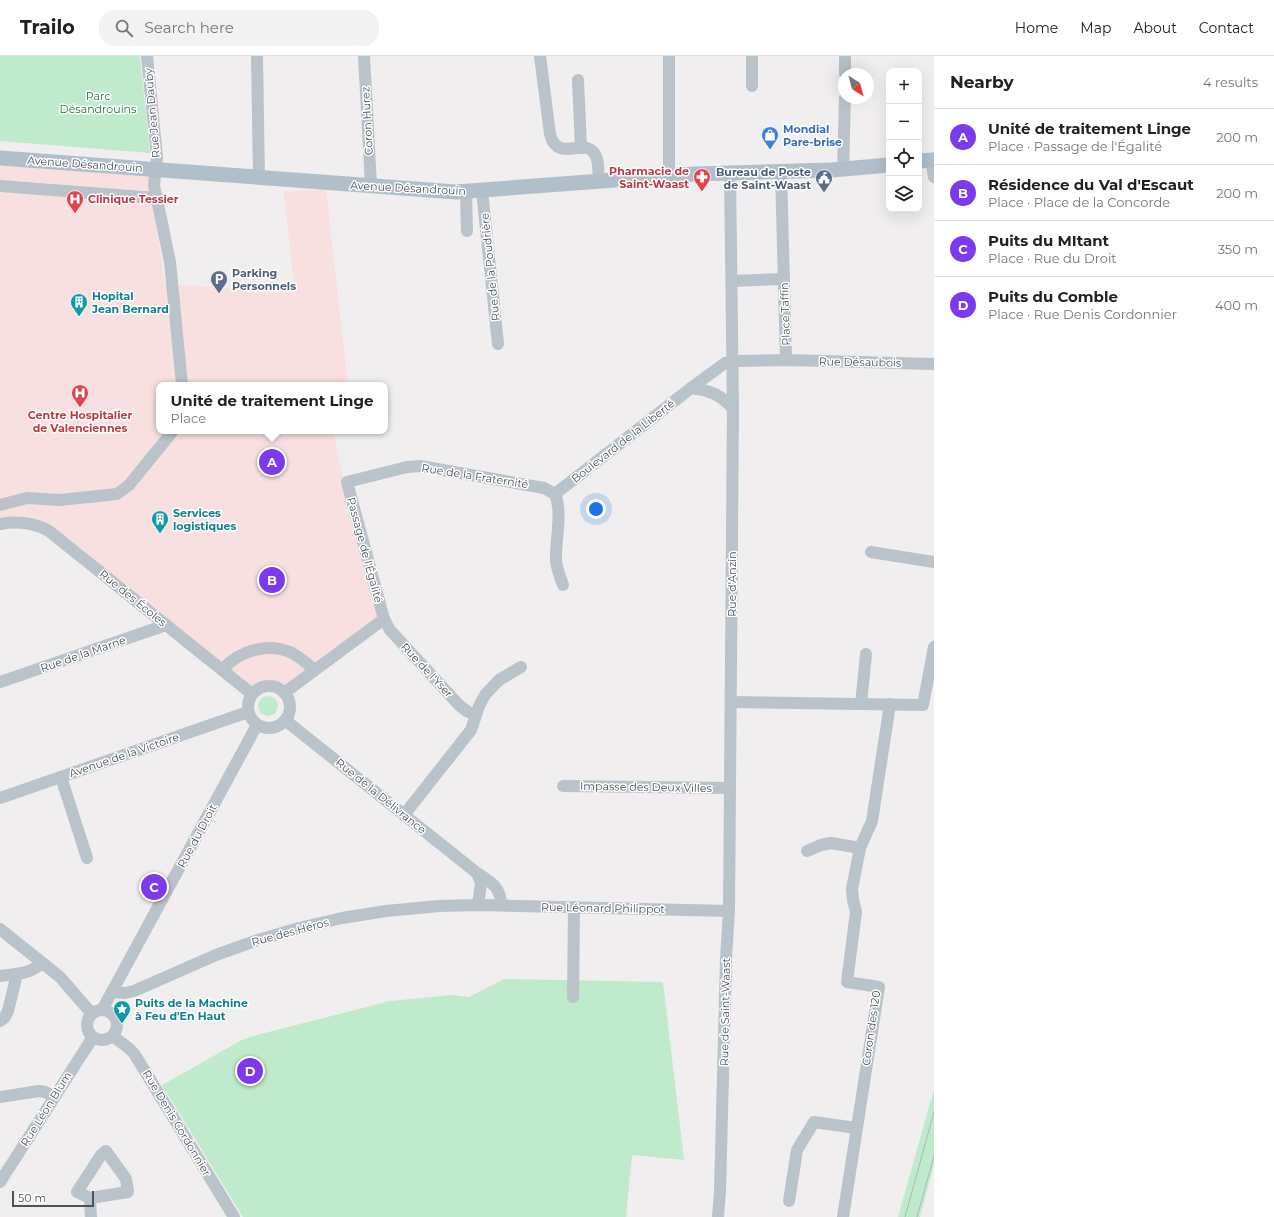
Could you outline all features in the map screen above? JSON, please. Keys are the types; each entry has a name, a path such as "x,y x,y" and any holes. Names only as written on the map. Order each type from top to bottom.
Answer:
{"main road":[{"name":"Avenue Désandrouin","path":"0,158 443,192 482,191 670,176 843,169 886,165"}],"street":[{"name":"Rue Jean Dauby","path":"147,56 157,150 154,185 170,262 172,340 181,382"},
{"path":"257,56 259,178"},
{"name":"Coron Hurez","path":"364,56 371,186"},
{"path":"540,56 552,142 561,148 588,148 596,156 599,182"},
{"path":"669,56 670,176"},
{"path":"752,56 752,86"},
{"path":"845,56 845,68"},
{"path":"578,80 581,148"},
{"path":"843,169 844,104"},
{"path":"928,160 934,177"},
{"name":"Place Taffin","path":"733,361 786,360 781,171"},
{"path":"730,173 733,361"},
{"path":"0,186 156,198"},
{"name":"Rue de la Poudrière","path":"482,191 498,344"},
{"path":"466,192 467,231"},
{"path":"732,281 784,279"},
{"name":"Rue Désaubois","path":"786,360 934,364"},
{"name":"Boulevard de la Liberté","path":"555,494 691,388 725,363 733,361"},
{"name":"Rue d'Anzin","path":"730,808 733,361"},
{"path":"691,388 706,390 717,394 733,409"},
{"path":"0,505 27,498 60,500 116,494 129,485 171,434"},
{"name":"Rue de la Fraternité","path":"347,482 407,467 420,466 544,488 555,494"},
{"name":"Passage de l'Égalité","path":"347,482 384,619"},
{"path":"555,494 558,509 556,561 562,585"},
{"name":"Rue des Écoles","path":"3,524 29,523 49,531 252,694"},
{"path":"871,552 934,562"},
{"path":"284,693 384,619"},
{"name":"Rue de l'Yser","path":"384,619 390,630 459,704 468,712 476,715"},
{"name":"Rue de la Marne","path":"0,682 166,625"},
{"path":"731,702 923,705 934,647"},
{"path":"222,670 234,658 253,649 272,648 293,654 315,670"},
{"path":"861,704 866,654"},
{"path":"404,815 471,730 482,701 494,684 521,667"},
{"path":"268,686 277,688 284,693 290,706 285,720 281,724 273,727 265,728 257,725 248,712 248,703 252,694 259,688 268,686"},
{"name":"Coron des 120","path":"843,1217 879,987 847,982 856,912 852,889 860,848 872,821 890,704"},
{"name":"Avenue de la Victoire","path":"0,798 248,712"},
{"name":"Rue de la Délivrance","path":"285,720 489,881 500,894 501,905"},
{"name":"Rue du Droit","path":"97,1012 112,992 257,725"},
{"path":"61,777 87,858"},
{"name":"Impasse des Deux Villes","path":"563,786 730,788"},
{"name":"Rue de Saint-Waast","path":"718,1217 726,959 729,911 730,808"},
{"path":"807,851 821,845 831,843 860,848"},
{"path":"477,873 481,880 482,886 478,905"},
{"name":"Rue des Héros","path":"112,992 125,993 140,989 216,955 258,940 299,928 355,916 394,910 478,905"},
{"name":"Rue Léonard Philippot","path":"478,905 729,911"},
{"path":"573,997 574,907"},
{"path":"0,928 60,977 97,1012"},
{"path":"0,976 32,970 42,963"},
{"path":"0,1021 5,1017 8,1011 17,974"},
{"path":"97,1012 110,1012 115,1018 117,1028 113,1036 104,1040 99,1040 92,1037 87,1026 88,1020 97,1012"},
{"name":"Rue Denis Cordonnier","path":"113,1036 130,1048 135,1055 234,1217"},
{"name":"Rue Léon Blum","path":"0,1182 92,1037"},
{"path":"0,1097 39,1091 54,1096"},
{"path":"790,1201 798,1150 814,1122 856,1128"},
{"path":"90,1198 91,1217"}],"shaded area":[{"name":"Centre Hospitalier de Valenciennes","path":"0,165 149,176 165,284 295,292 284,192 326,189 348,382 156,382 156,434 334,434 342,473 347,509 381,616 284,692 268,687 252,692 34,523 0,523"}],"green space":[{"name":"Parc Désandrouins","path":"0,56 140,56 150,153 0,141"},
{"path":"268,696 275,699 278,706 275,713 268,716 261,713 258,706 261,699"},
{"path":"504,979 663,982 684,1160 632,1155 626,1217 243,1217 162,1085 242,1040 257,1035 390,1001 452,995 469,997"},
{"path":"934,1089 934,1165 920,1217 898,1217"}],"tram line":[{"path":"905,1217 934,1112"},
{"path":"917,1217 934,1156"}],"place":[{"name":"Mondial Pare-brise","path":"770,150"},
{"name":"Pharmacie de Saint-Waast","path":"702,192"},
{"name":"Bureau de Poste de Saint-Waast","path":"824,193"},
{"name":"Clinique Tessier","path":"75,214"},
{"name":"Parking Personnels","path":"219,294"},
{"name":"Hopital Jean Bernard","path":"79,317"},
{"name":"Centre Hospitalier de Valenciennes","path":"80,408"},
{"name":"Unité de traitement Linge","path":"272,462"},
{"name":"Services logistiques","path":"160,534"},
{"name":"Résidence du Val d'Escaut","path":"272,580"},
{"name":"Puits du MItant","path":"154,887"},
{"name":"Puits de la Machine à Feu d'En Haut","path":"122,1024"},
{"name":"Puits du Comble","path":"250,1071"}]}
